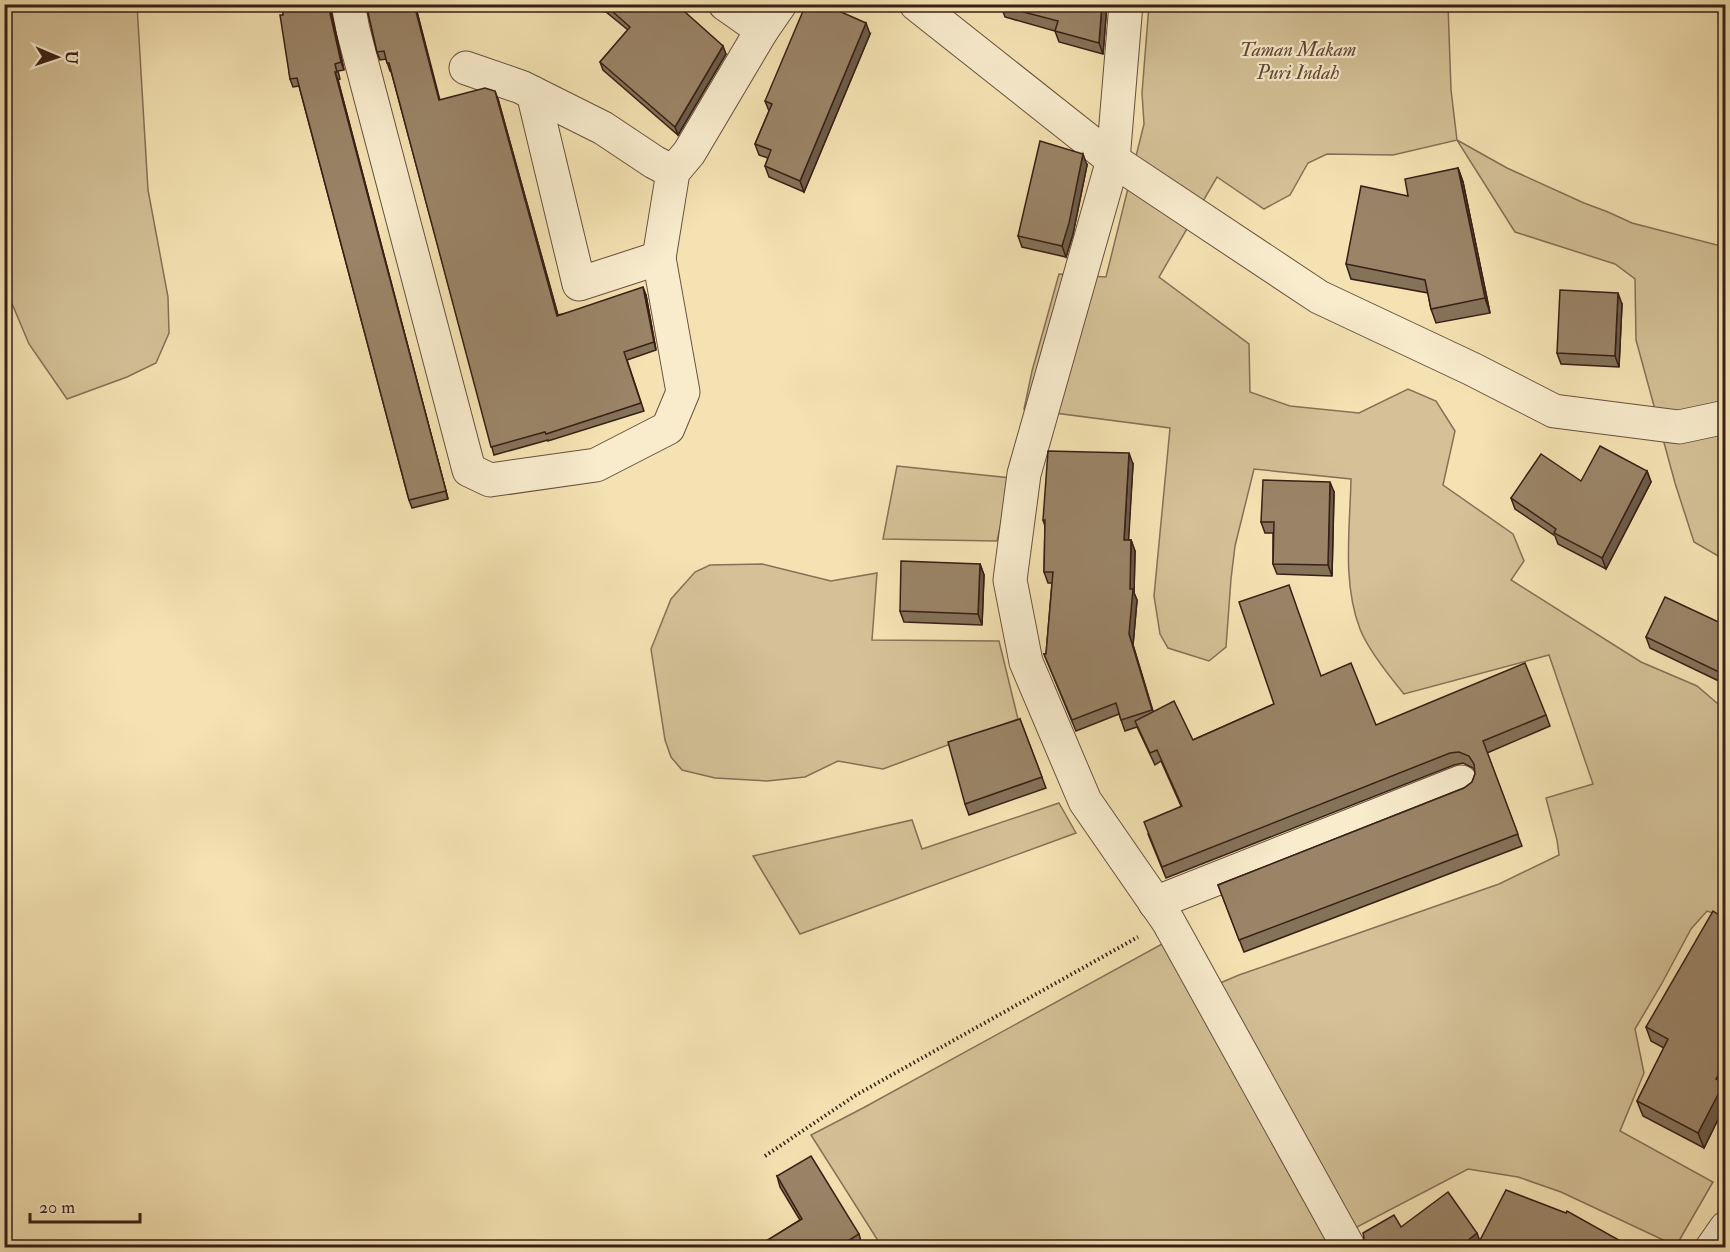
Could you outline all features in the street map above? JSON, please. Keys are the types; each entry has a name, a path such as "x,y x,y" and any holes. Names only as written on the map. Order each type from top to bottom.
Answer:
{"street":[{"path":"348,4 469,470 490,480 596,465 668,428 683,392 659,258 673,172 689,153 771,17 725,4"},
{"path":"916,4 1113,160 1319,297 1472,369 1554,411 1679,427 1725,417"},
{"path":"1126,4 1113,160 1024,474 1010,580 1026,662 1085,801 1161,912 1349,1248"},
{"path":"466,68 521,87 603,128 673,172"},
{"path":"532,93 579,284 659,258"},
{"path":"1161,912 1461,782"},
{"path":"1712,1248 1725,1228"}],"path":[{"path":"765,1156 856,1095 1161,912"}],"green space":[{"path":"4,5 137,5 148,190 168,297 169,333 156,363 127,377 67,399 29,344 5,287"},
{"name":"Taman Makam Puri Indah","path":"1149,5 1448,5 1451,90 1457,140 1393,155 1327,154 1308,163 1290,195 1264,209 1217,177 1159,277 1249,344 1250,392 1290,406 1359,413 1408,389 1436,401 1455,431 1443,485 1513,534 1524,561 1511,580 1641,662 1697,686 1725,710 1725,917 1707,911 1691,929 1635,1029 1644,1073 1620,1131 1713,1182 1676,1246 1561,1192 1518,1177 1468,1169 1330,1241 1333,1247 882,1247 811,1135 1162,944 1194,994 1239,975 1499,884 1559,855 1546,798 1593,784 1549,655 1404,694 1392,680 1368,646 1354,611 1348,555 1351,479 1254,469 1235,546 1226,647 1209,661 1168,648 1160,634 1154,596 1170,428 1024,409 1059,274 1106,277 1144,124 1142,93"},
{"path":"1457,140 1507,168 1632,223 1725,247 1725,560 1694,542 1675,483 1636,340 1635,279 1615,264 1515,232"},
{"path":"897,466 1011,478 997,541 883,539"},
{"path":"762,564 831,581 877,573 872,640 999,641 1018,719 883,769 838,761 805,777 767,781 715,778 682,770 671,757 665,740 651,649 671,599 695,572 710,565"},
{"path":"1059,803 1076,833 800,934 753,856 912,820 922,849"}],"building":[{"path":"283,4 328,4 341,62 335,64 337,72 335,72 446,491 409,500 297,78 290,79 280,15 283,15"},
{"path":"366,4 414,4 439,100 485,88 495,91 557,316 643,287 654,342 624,352 641,403 546,434 545,432 491,447 389,63 387,63 384,51 377,52"},
{"path":"604,4 676,4 723,46 675,127 600,62 630,27"},
{"path":"806,4 823,4 866,23 800,181 765,166 771,150 755,144 772,104 765,101"},
{"path":"1001,4 1102,4 1099,43 1055,31 1058,21 1001,6"},
{"path":"1040,141 1083,154 1062,246 1018,236"},
{"path":"1458,168 1485,298 1431,309 1425,280 1346,264 1361,186 1408,196 1405,179"},
{"path":"1560,290 1618,293 1615,356 1557,353"},
{"path":"1600,446 1647,471 1602,558 1554,533 1556,529 1511,498 1541,454 1581,481"},
{"path":"1048,451 1129,453 1124,540 1131,540 1130,589 1133,589 1129,634 1152,710 1121,720 1116,703 1072,720 1044,654 1046,654 1053,572 1044,572 1045,520 1043,520"},
{"path":"1263,480 1330,482 1328,565 1273,564 1274,522 1261,522"},
{"path":"901,561 980,564 978,614 900,611"},
{"path":"1289,585 1321,676 1351,663 1376,725 1525,663 1546,715 1483,741 1518,834 1239,940 1218,885 1464,788 1472,782 1475,774 1474,764 1469,756 1459,752 1450,753 1162,867 1144,822 1182,806 1157,750 1150,753 1135,721 1174,701 1193,740 1274,704 1239,602"},
{"path":"1665,597 1725,625 1725,664 1721,673 1646,637"},
{"path":"1020,719 1042,777 965,804 948,742"},
{"path":"1713,911 1725,919 1725,1064 1716,1079 1724,1083 1698,1133 1637,1101 1668,1039 1646,1027"},
{"path":"811,1156 859,1234 837,1248 755,1248 802,1219 777,1176"},
{"path":"1506,1190 1566,1213 1567,1211 1633,1248 1476,1248"},
{"path":"1448,1192 1477,1233 1458,1248 1364,1248 1363,1233 1394,1215 1401,1227"}]}
